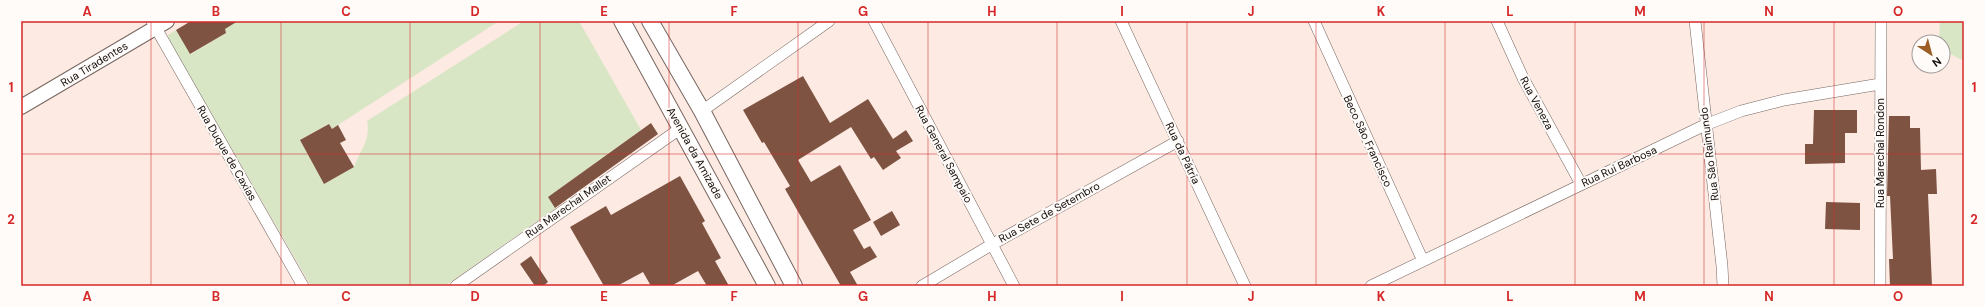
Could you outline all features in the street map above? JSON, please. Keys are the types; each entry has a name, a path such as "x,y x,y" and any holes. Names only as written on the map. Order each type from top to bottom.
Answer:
{"main road":[{"name":"Avenida da Amizade","path":"622,21 767,286"},
{"path":"650,21 702,111 794,286"},
{"path":"641,55 659,37"},
{"path":"749,251 769,239"}],"street":[{"path":"702,111 829,21"},
{"name":"Rua General Sampaio","path":"874,21 1014,286"},
{"name":"Rua da Pátria","path":"1121,21 1246,286"},
{"name":"Beco São Francisco","path":"1314,21 1423,261"},
{"name":"Rua Veneza","path":"1497,21 1523,78 1581,184"},
{"name":"Rua São Raimundo","path":"1695,21 1723,286"},
{"name":"Rua Marechal Rondon","path":"1880,286 1881,21"},
{"name":"Rua Tiradentes","path":"21,107 158,23"},
{"name":"Rua Duque de Caxias","path":"158,23 303,286"},
{"name":"Rua Rui Barbosa","path":"1371,286 1705,125 1740,111 1784,100 1880,84"},
{"name":"Rua Marechal Mallet","path":"456,286 681,128"},
{"name":"Rua Sete de Setembro","path":"922,286 991,245 1178,141"}],"green space":[{"path":"238,21 499,21 332,129 329,124 300,140 324,184 354,167 368,134 367,121 524,21 579,21 641,130 548,197 556,208 445,286 311,286 168,39 168,35 176,30 191,54 226,33 225,29"},
{"path":"1940,21 1964,21 1964,61 1951,54 1951,34 1939,34"}],"building":[{"path":"191,21 238,21 225,29 226,33 190,54 176,30"},
{"path":"803,76 830,123 868,99 893,139 906,130 913,141 896,151 901,158 883,170 874,157 871,159 851,127 798,160 811,182 840,165 871,220 853,230 864,249 870,246 877,257 850,272 858,286 841,286 785,189 790,186 743,110"},
{"path":"1814,110 1857,110 1857,133 1845,133 1845,163 1805,164 1805,144 1813,144"},
{"path":"1889,116 1910,116 1910,128 1920,128 1921,170 1936,169 1937,194 1928,194 1932,286 1890,286 1889,259 1893,259 1890,196 1887,196"},
{"path":"651,123 658,134 555,208 548,197"},
{"path":"329,124 332,129 338,125 346,140 340,143 354,167 324,184 300,140"},
{"path":"680,176 705,221 702,223 721,258 715,261 729,286 707,286 698,271 671,286 651,286 643,272 617,286 604,286 570,227 606,206 611,215"},
{"path":"1826,202 1860,203 1860,230 1825,229"},
{"path":"892,211 900,225 881,236 873,222"},
{"path":"531,256 548,282 543,286 535,286 520,264"}]}
